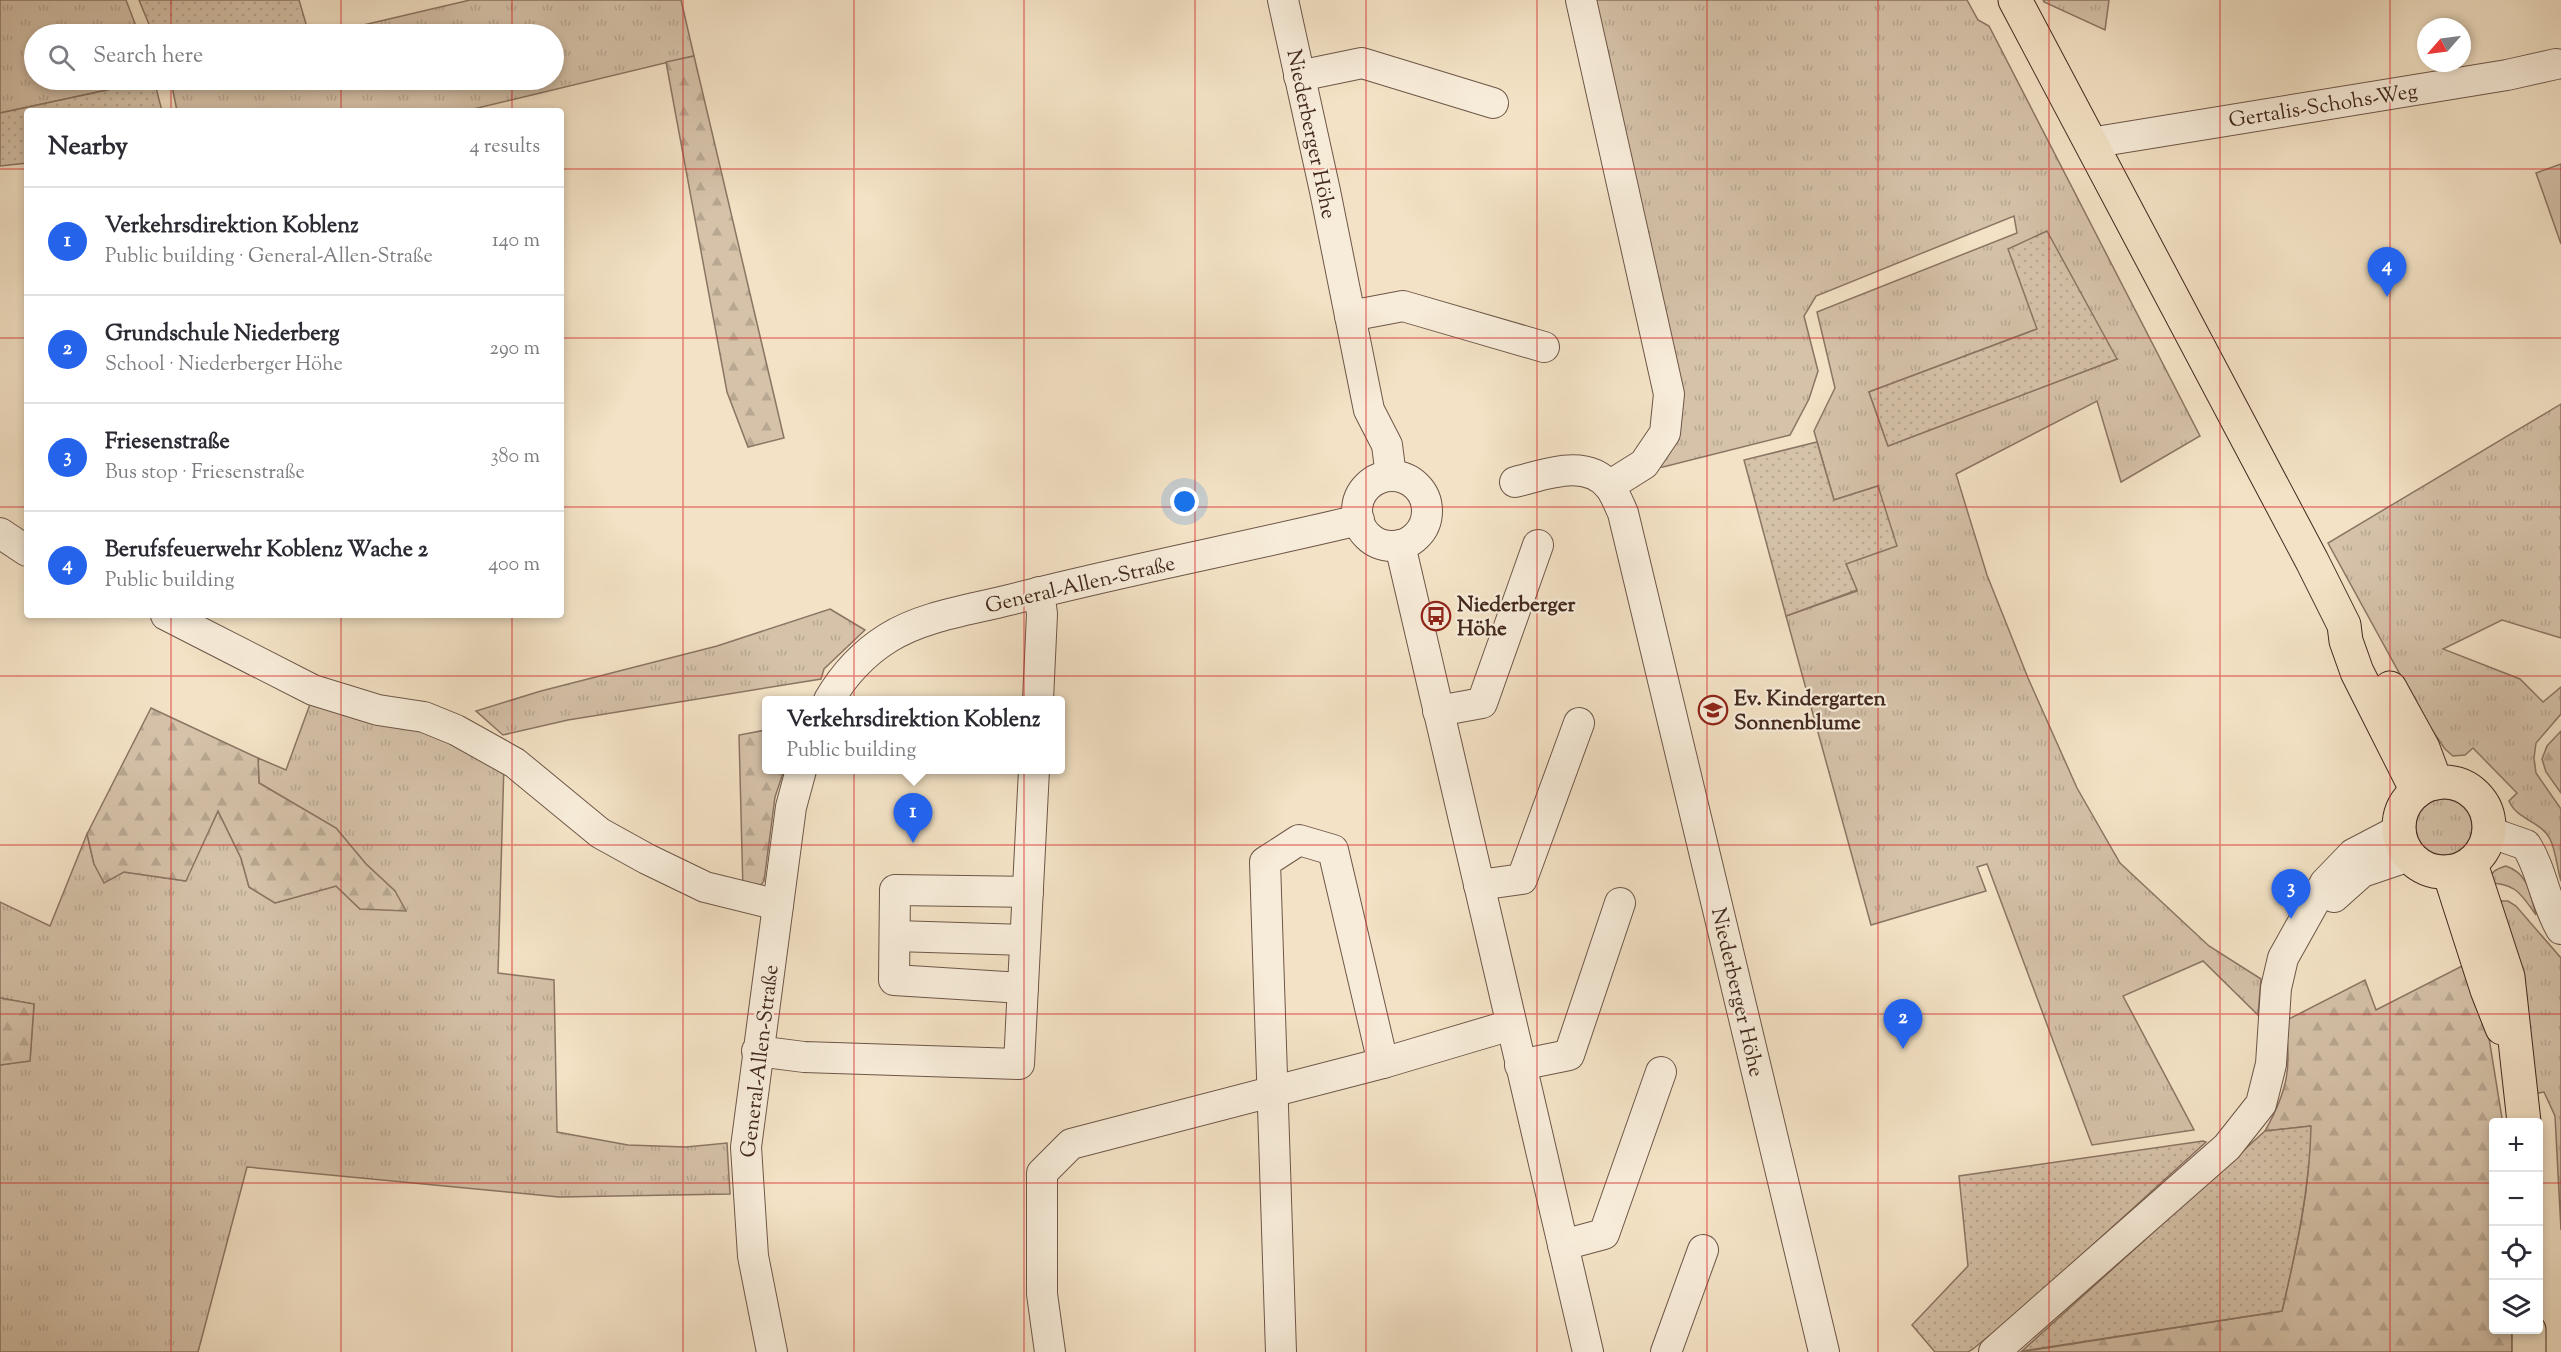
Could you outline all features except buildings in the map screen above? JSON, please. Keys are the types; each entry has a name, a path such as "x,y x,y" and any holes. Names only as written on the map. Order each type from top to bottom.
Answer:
{"main road":[{"path":"2015,0 2344,625 2356,634 2376,662 2423,748 2427,787"},
{"path":"2448,782 2470,791 2485,809 2489,832 2483,850 2460,868 2427,869 2404,843 2403,808 2427,787 2448,782"},
{"path":"2460,868 2508,977 2524,1118"},
{"path":"2529,1334 2529,1352"}],"street":[{"name":"Niederberger Höhe","path":"1282,0 1369,410 1387,445 1383,479"},
{"path":"1515,482 1568,469 1597,476 1609,486 1644,464 1665,433 1669,394 1581,0"},
{"path":"1299,76 1362,63 1493,103"},
{"name":"Gertalis-Schohs-Weg","path":"2090,143 2496,77 2556,64"},
{"path":"1350,316 1403,306 1544,347"},
{"path":"1383,479 1411,482 1419,488 1427,507 1424,527 1410,542 1400,545 1378,543 1366,533 1359,520 1360,498 1383,479"},
{"name":"Niederberger Höhe","path":"1609,486 1623,513 1824,1352"},
{"name":"General-Allen-Straße","path":"833,696 850,671 888,638 943,617 1038,592 1359,520"},
{"path":"0,533 24,549"},
{"path":"1400,545 1588,1352"},
{"path":"1438,711 1482,703 1538,545"},
{"path":"1038,592 1042,614 1038,696"},
{"path":"172,618 313,690 378,710 424,717 470,736 515,763 600,833 647,859 705,887 778,905"},
{"path":"1479,885 1522,879 1579,723"},
{"name":"General-Allen-Straße","path":"772,1352 753,1256 747,1199 746,1147 791,807 800,774"},
{"path":"757,1051 804,1057 1019,1064 1034,774"},
{"path":"2489,832 2526,844 2532,854 2548,906 2561,929"},
{"path":"1281,1352 1265,862 1299,840 1333,850 1383,1063"},
{"path":"1994,1352 2227,1147 2261,1104 2271,1064 2276,988 2283,958 2308,917 2362,872 2404,843"},
{"path":"1023,988 894,980 895,890 1028,892"},
{"path":"1520,1065 1569,1055 1620,903"},
{"path":"895,936 1025,940"},
{"path":"1050,1352 1042,1293 1042,1173 1071,1144 1383,1063 1511,1025"},
{"path":"1563,1245 1604,1234 1661,1072"},
{"path":"1666,1352 1702,1250"}],"green space":[{"path":"0,0 126,0 135,24 24,24 24,90 107,90 0,113"},
{"path":"139,0 299,0 306,24 149,24"},
{"path":"470,0 681,0 694,56 564,87 564,24 368,24"},
{"path":"1589,0 1967,0 1978,20 1989,26 2200,436 2121,482 2097,401 1956,474 1987,575 2028,678 2077,788 2120,863 2209,946 2261,979 2258,1015 2203,961 2123,996 2194,1130 2092,1145 1987,864 1977,867 1986,891 1871,925 1786,616 1857,591 1846,564 1878,486 1834,500 1814,431 1835,388 1817,312 2017,233 2014,216 1816,296 1804,316 1818,371 1809,399 1790,435 1663,467 1649,468 1666,443","holes":["2037,329 2117,359 1888,446 1869,392"]},
{"path":"2043,0 2109,0 2105,30 2044,2"},
{"path":"694,56 784,438 748,447 727,392 666,62"},
{"path":"107,90 157,90 161,108 24,108 24,163 0,166 0,113"},
{"path":"173,90 552,90 477,108 176,108"},
{"path":"2561,164 2561,244 2536,173"},
{"path":"2047,231 2117,359 1888,446 1869,392 2037,329 2008,249"},
{"path":"2561,404 2561,638 2502,620 2443,649 2520,679 2543,702 2561,687 2561,714 2536,743 2534,758 2536,773 2561,809 2561,881 2550,839 2541,828 2518,812 2509,801 2517,793 2473,748 2465,755 2453,756 2445,749 2425,720 2328,543"},
{"path":"1817,442 1834,500 1878,486 1897,546 1846,564 1857,590 1786,616 1744,460"},
{"path":"830,609 865,630 824,669 821,679 568,720 503,735 476,711 541,691 717,646"},
{"path":"313,696 380,715 504,763 498,973 554,980 557,1132 628,1145 686,1147 727,1143 730,1194 559,1197 247,1167 198,1352 0,1352 0,1065 30,1060 34,1004 0,998 0,902 50,926 87,834 94,864 124,872 185,881 218,811 241,858 249,887 275,903 336,886 360,909 395,891 366,864 336,828 259,783 258,758 286,770"},
{"path":"151,708 258,758 259,783 336,828 366,864 395,891 406,911 360,909 336,886 275,903 249,887 241,858 218,811 186,881 124,872 104,883 94,864 87,834"},
{"path":"762,731 762,774 783,774 775,797 764,881 757,890 743,891 739,735"},
{"path":"2561,731 2561,793 2546,772 2542,759 2547,746"},
{"path":"2438,799 2450,799 2464,807 2472,821 2470,838 2464,847 2450,855 2438,855 2421,843 2416,833 2416,821 2428,804"},
{"path":"2506,866 2524,879 2536,915 2517,891 2505,885 2488,883 2494,872"},
{"path":"2508,901 2516,906 2561,958 2561,1230 2555,1116 2544,1092 2533,1094 2493,904"},
{"path":"2462,966 2488,1032 2502,1118 2489,1118 2489,1334 2513,1334 2513,1352 2020,1352 2282,1311 2305,1196 2310,1149 2310,1126 2265,1131 2279,1103 2286,1078 2288,1052 2285,1021 2365,980 2376,1010"},
{"path":"0,998 34,1004 30,1061 0,1065"},
{"path":"2311,1126 2305,1196 2282,1311 2022,1351 2265,1131"},
{"path":"2206,1142 2020,1311 1973,1349 1968,1352 1935,1352 1912,1325 1968,1266 1959,1176"}],"place":[{"name":"Berufsfeuerwehr Koblenz Wache 2","path":"2387,297"},
{"name":"Niederberger Höhe","path":"1436,616"},
{"name":"Ev. Kindergarten Sonnenblume","path":"1713,710"},
{"name":"Verkehrsdirektion Koblenz","path":"913,843"},
{"name":"Friesenstraße","path":"2291,919"},
{"name":"Grundschule Niederberg","path":"1903,1049"}]}
